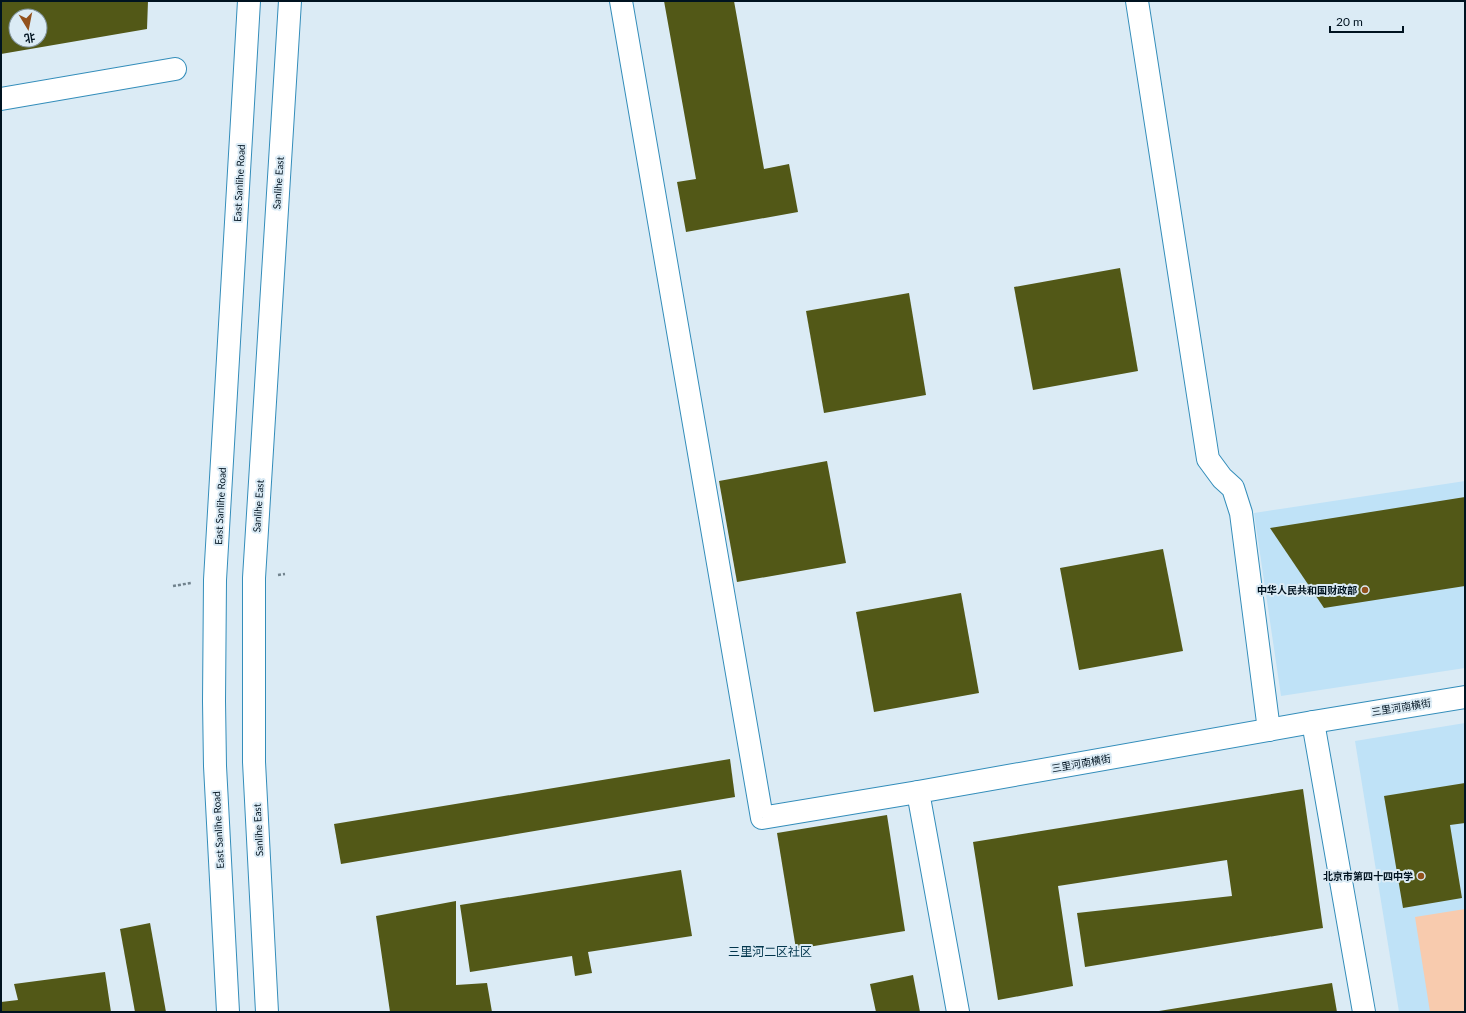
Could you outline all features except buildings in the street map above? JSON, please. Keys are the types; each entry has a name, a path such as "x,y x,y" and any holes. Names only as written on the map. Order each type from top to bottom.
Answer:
{"street":[{"name":"East Sanlihe Road","path":"228,1012 215,766 214,701 216,580 249,1"},
{"name":"Sanlihe East","path":"266,1012 254,762 254,578 290,1"},
{"name":"三里河南横街","path":"621,1 762,818 1465,697"},
{"path":"1136,1 1208,459 1222,478 1233,488 1241,513 1269,730"},
{"path":"1,100 175,69"},
{"path":"1313,722 1364,1012"},
{"path":"918,792 958,1012"}],"shaded area":[{"name":"中华人民共和国财政部","path":"1465,481 1465,668 1281,696 1254,513"},
{"name":"北京市第四十四中学","path":"1465,723 1465,1012 1399,1012 1355,741"},
{"path":"1465,909 1465,1012 1430,1012 1415,917"}],"place":[{"name":"中华人民共和国财政部","path":"1365,590"},
{"name":"北京市第四十四中学","path":"1421,876"}],"district":[{"name":"三里河二区社区","path":"770,952"}]}
